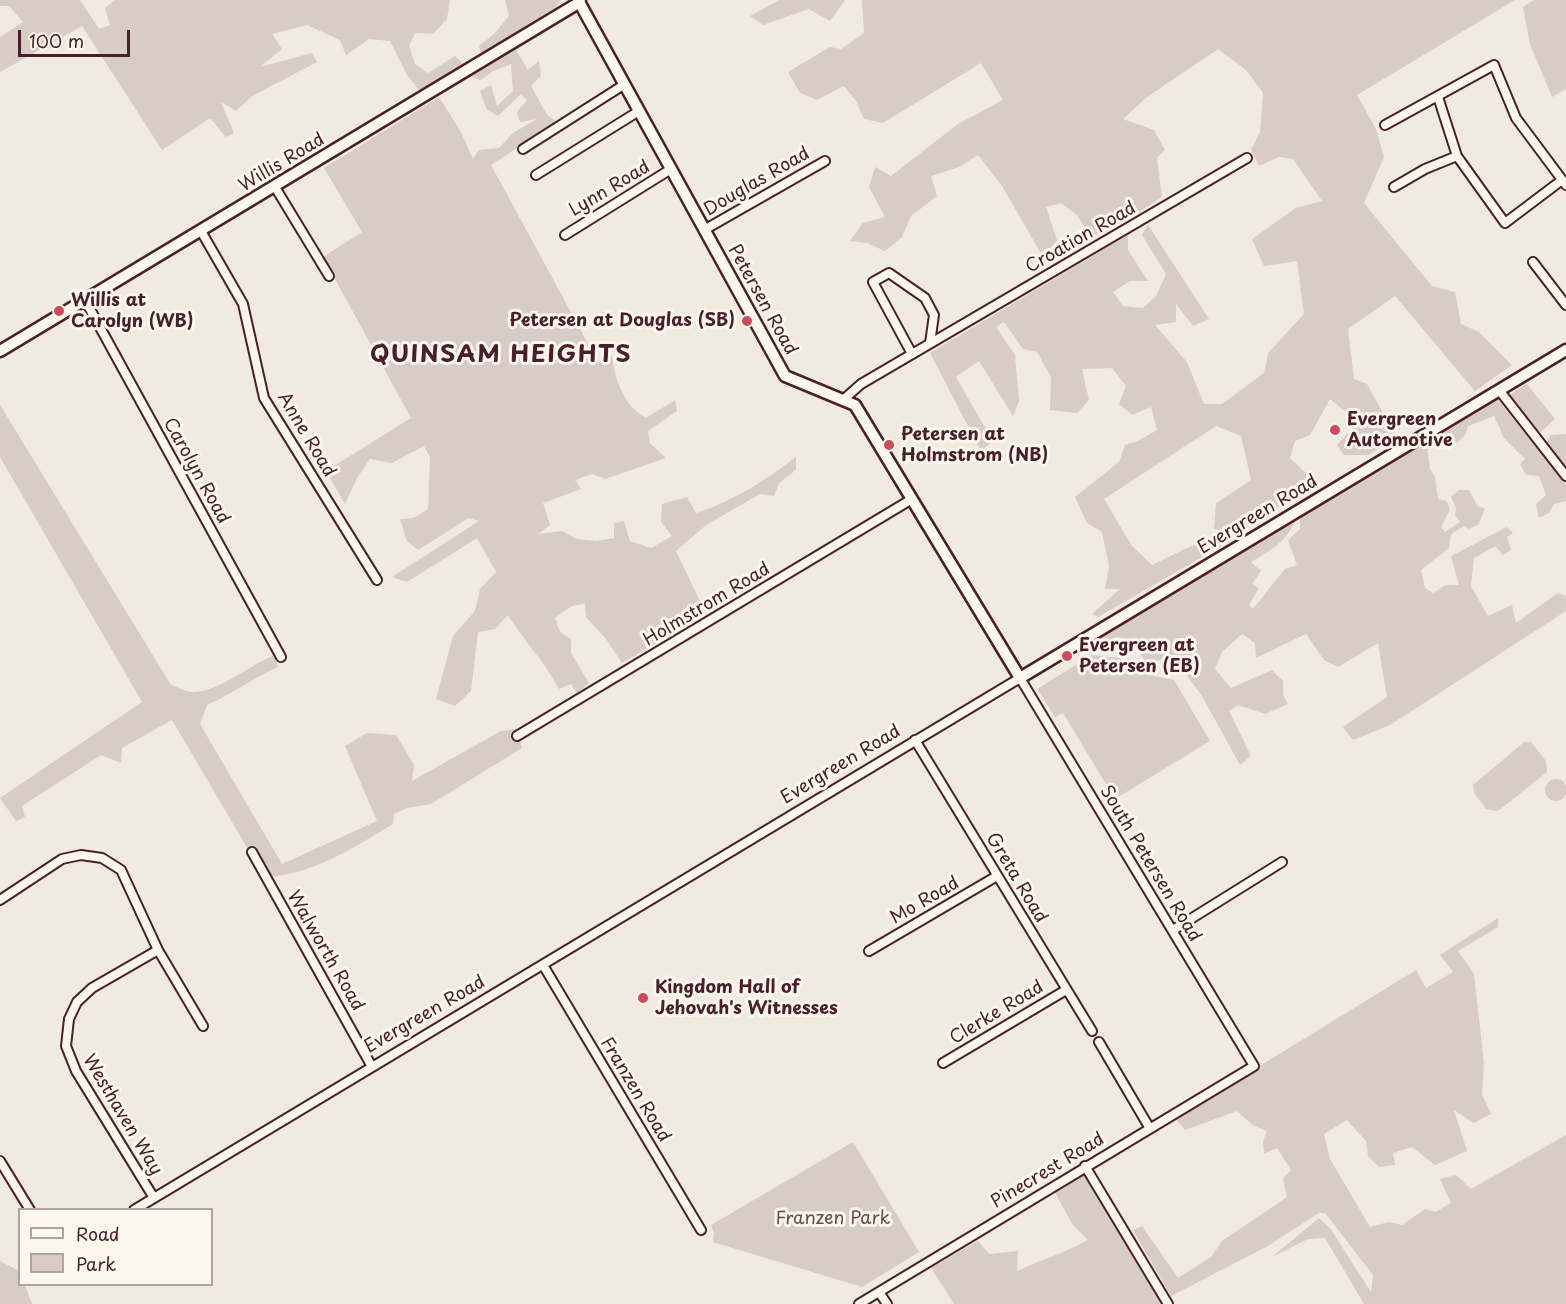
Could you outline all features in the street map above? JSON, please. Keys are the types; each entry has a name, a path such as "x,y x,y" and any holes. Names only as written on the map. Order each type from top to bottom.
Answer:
{"street":[{"name":"Petersen Road","path":"579,1 785,376 855,405 1020,678"},
{"name":"Willis Road","path":"0,351 579,1"},
{"path":"1385,125 1426,100 1438,97 1494,65 1516,118 1564,182 1505,224 1457,156 1438,97"},
{"path":"523,149 625,84"},
{"path":"536,175 639,111"},
{"path":"1394,187 1425,169 1457,156"},
{"name":"Croation Road","path":"843,400 861,384 1247,158"},
{"name":"Douglas Road","path":"704,230 825,161"},
{"name":"Lynn Road","path":"564,235 671,169"},
{"path":"275,186 329,276"},
{"name":"Anne Road","path":"201,231 243,303 264,398 377,580"},
{"path":"1533,262 1566,305"},
{"path":"912,354 873,282 889,273 925,298 934,315 930,343"},
{"name":"Carolyn Road","path":"85,300 281,657"},
{"name":"Evergreen Road","path":"136,1208 1566,350"},
{"path":"1498,390 1566,476"},
{"name":"Holmstrom Road","path":"517,736 912,500"},
{"name":"South Petersen Road","path":"1020,678 1254,1066"},
{"name":"Greta Road","path":"915,740 1092,1030"},
{"name":"Walworth Road","path":"252,852 371,1065"},
{"path":"0,900 62,859 81,855 102,858 121,870 158,950 203,1026"},
{"path":"1173,930 1282,862"},
{"name":"Mo Road","path":"869,951 997,876"},
{"name":"Westhaven Way","path":"154,1197 76,1071 66,1046 69,1019 77,1002 92,988 158,950"},
{"name":"Franzen Road","path":"543,965 701,1230"},
{"name":"Clerke Road","path":"943,1063 1066,990"},
{"path":"1099,1042 1149,1127"},
{"name":"Pinecrest Road","path":"859,1304 1149,1127 1254,1066"},
{"path":"0,1161 29,1208"},
{"path":"1085,1166 1168,1304"},
{"path":"879,1292 887,1304"}],"green space":[{"path":"0,0 80,0 99,29 110,25 105,8 115,0 450,0 447,19 433,34 415,33 409,46 415,64 428,73 455,56 464,64 420,91 407,75 390,41 369,39 346,55 340,40 307,25 272,34 282,49 260,67 312,53 317,62 252,96 236,111 221,102 234,133 226,137 210,118 162,150 82,26 0,72 0,37 23,22 9,6 0,6"},
{"path":"505,0 561,0 557,6 481,54 479,46 495,33 509,16"},
{"path":"779,0 845,0 830,21 809,9 763,25 750,16"},
{"path":"862,0 1515,0 1357,95 1376,129 1384,157 1364,203 1432,286 1455,292 1461,324 1479,332 1512,365 1475,391 1395,296 1348,329 1354,379 1367,384 1397,438 1368,455 1344,455 1337,445 1358,422 1330,399 1310,435 1295,441 1290,458 1317,484 1232,536 1214,529 1216,503 1251,480 1241,436 1216,426 1104,499 1132,546 1152,565 1189,547 1214,539 1223,545 1098,617 1092,614 1120,589 1105,589 1109,566 1102,532 1087,523 1075,497 1119,462 1125,445 1138,441 1157,430 1151,407 1132,415 1119,404 1126,386 1112,368 1082,369 1089,400 1077,413 1050,410 1051,377 1037,352 1023,349 1004,322 996,327 1015,355 1019,401 1013,416 979,361 956,377 984,426 1001,434 981,451 930,353 1128,235 1128,250 1148,281 1130,281 1113,292 1123,306 1143,308 1156,296 1166,274 1142,235 1148,225 1209,319 1193,326 1176,304 1176,322 1155,325 1187,362 1204,404 1222,404 1264,373 1268,353 1304,314 1297,261 1264,266 1252,239 1296,208 1322,201 1293,159 1279,157 1259,166 1251,150 1260,132 1263,93 1246,70 1218,49 1147,97 1123,119 1154,130 1165,150 1157,158 1162,197 1122,223 1100,231 1092,239 1077,215 1061,203 1046,207 1057,240 1043,257 1002,186 978,155 959,167 931,176 937,196 911,216 902,237 885,251 867,243 850,241 863,223 885,217 869,187 875,167 891,176 958,124 1003,100 981,63 883,123 864,119 856,101 844,86 817,100 800,93 788,72 830,47 841,49 864,33"},
{"path":"1534,0 1566,0 1566,89 1552,97 1530,44 1523,7"},
{"path":"516,50 528,70 539,61 541,76 531,86 547,115 557,122 491,165 598,362 612,356 615,374 622,392 632,407 646,418 675,400 677,411 648,431 650,443 666,458 605,479 592,474 575,480 581,489 543,503 550,525 538,534 562,531 577,539 596,541 614,538 614,523 624,521 630,541 651,548 672,536 661,522 662,504 687,497 696,513 748,490 796,457 796,470 779,483 774,496 760,494 706,525 676,551 706,614 622,663 606,639 586,617 585,603 570,607 555,618 560,632 571,639 571,653 589,683 577,693 571,684 559,689 508,615 495,629 478,632 471,691 455,706 436,699 453,636 475,611 480,589 496,572 477,538 407,582 392,577 479,521 469,518 418,550 407,541 400,519 414,518 428,509 430,457 424,446 392,463 370,459 357,478 345,504 326,471 411,418 323,257 362,232 324,168 439,97 461,132 473,159 479,150 499,148 513,133 537,119 520,122 517,112 527,100 521,94 498,116 487,110 480,91 491,85 497,106 513,91 511,64 493,71 481,80 470,77"},
{"path":"1526,383 1555,419 1540,433 1510,395"},
{"path":"1495,396 1566,485 1566,501 1554,504 1549,513 1539,518 1536,504 1546,495 1539,476 1526,475 1520,464 1525,459 1504,438 1494,416 1468,426 1465,435 1457,443 1447,433 1427,446 1438,499 1447,501 1450,510 1441,527 1445,532 1460,522 1455,515 1456,508 1451,497 1459,490 1469,490 1478,507 1485,508 1479,524 1469,529 1464,526 1451,534 1449,548 1421,570 1425,588 1433,593 1446,585 1459,585 1451,556 1507,527 1513,533 1507,537 1511,550 1503,555 1495,546 1474,558 1471,586 1488,616 1512,605 1516,623 1558,593 1566,596 1566,611 1390,725 1353,740 1343,727 1387,697 1378,643 1338,667 1324,660 1306,634 1256,658 1255,643 1242,634 1222,652 1215,669 1231,688 1272,670 1283,681 1283,695 1288,704 1265,714 1238,705 1229,711 1251,756 1240,765 1202,696 1182,669 1172,669 1163,660 1146,663 1131,639 1116,637 1101,648 1087,648 1094,637 1296,518 1284,539 1251,562 1261,571 1252,584 1259,588 1249,605 1253,609 1285,569 1297,565 1288,540 1300,529 1300,514"},
{"path":"0,405 171,685 188,692 204,691 224,683 275,655 278,667 207,705 200,724 282,864 377,821 345,746 367,733 396,735 414,765 412,781 501,731 517,729 522,748 431,804 407,808 394,814 393,824 334,858 303,870 270,877 252,856 172,720 122,748 121,763 101,755 22,806 25,817 16,821 0,798 142,702 0,457"},
{"path":"1566,434 1566,467 1546,443 1551,435"},
{"path":"1092,655 1129,659 1140,673 1174,680 1210,741 1115,799 1063,713 1055,717 1037,689"},
{"path":"1524,742 1531,742 1546,761 1547,772 1498,811 1486,809 1474,793 1473,785"},
{"path":"1552,779 1560,779 1567,786 1567,794 1560,801 1552,801 1545,794 1545,786"},
{"path":"1498,918 1498,927 1458,951 1474,974 1484,1063 1482,1094 1491,1114 1474,1123 1454,1110 1467,1151 1435,1165 1412,1147 1393,1153 1395,1165 1379,1167 1368,1156 1366,1141 1347,1120 1324,1134 1330,1159 1370,1227 1389,1222 1402,1225 1425,1209 1435,1212 1451,1203 1440,1179 1456,1175 1471,1189 1566,1135 1566,1304 1364,1304 1325,1238 1308,1239 1272,1257 1319,1218 1330,1228 1371,1292 1373,1275 1325,1213 1319,1213 1268,1246 1171,1296 1133,1230 1142,1226 1178,1278 1211,1257 1222,1241 1287,1197 1283,1178 1291,1170 1277,1148 1264,1154 1263,1141 1267,1131 1254,1126 1237,1111 1185,1130 1175,1118 1416,970 1426,988 1453,972 1440,955"},
{"name":"Franzen Park","path":"853,1142 919,1252 862,1287 713,1242 714,1233 711,1225"},
{"path":"1085,1173 1161,1304 954,1304 931,1268 978,1241 989,1254 1018,1251 1017,1271 1088,1240 1073,1225 1054,1191"},
{"path":"0,1261 18,1270 18,1286 25,1286 32,1304 0,1304"}],"place":[{"name":"Willis at Carolyn (WB)","path":"59,311"},
{"name":"Petersen at Douglas (SB)","path":"747,321"},
{"name":"Evergreen Automotive","path":"1335,430"},
{"name":"Petersen at Holmstrom (NB)","path":"889,445"},
{"name":"Evergreen at Petersen (EB)","path":"1067,656"},
{"name":"Kingdom Hall of Jehovah's Witnesses","path":"643,998"}],"district":[{"name":"QUINSAM HEIGHTS","path":"501,355"}]}
